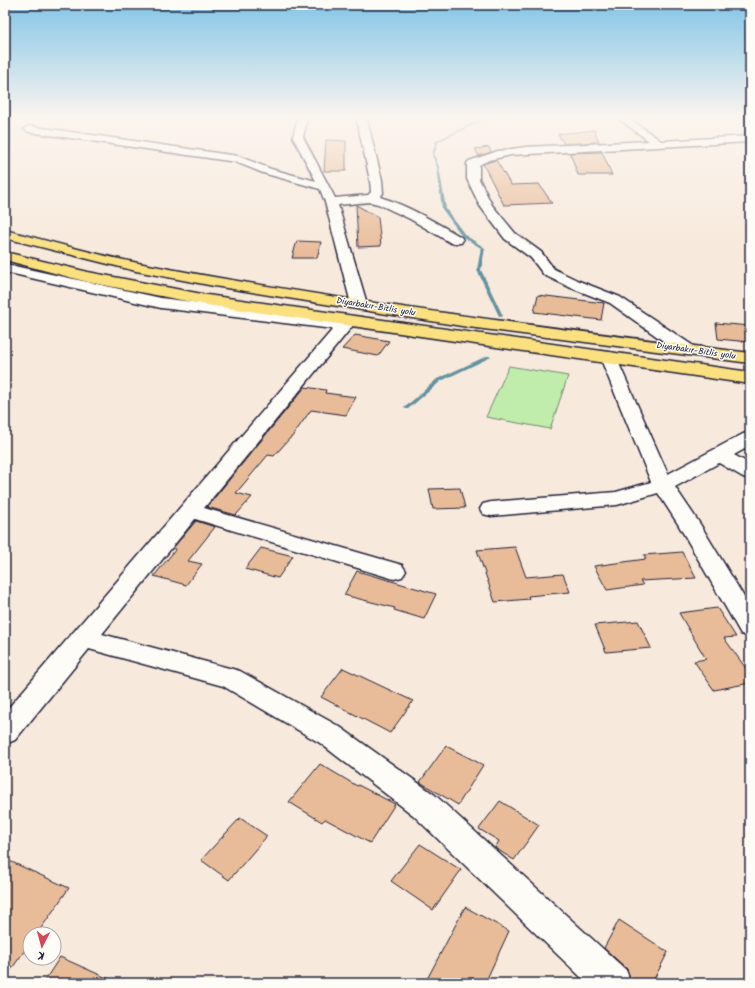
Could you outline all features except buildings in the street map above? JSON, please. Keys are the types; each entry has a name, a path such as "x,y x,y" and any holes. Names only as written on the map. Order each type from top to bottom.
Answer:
{"highway":[{"name":"Diyarbakır-Bitlis yolu","path":"5,234 68,252 136,267 214,281 350,316 445,335 608,356 750,378"},
{"name":"Diyarbakır-Bitlis yolu","path":"5,256 88,277 207,300 350,316 468,322 750,358"}],"street":[{"path":"246,162 267,171 325,187"},
{"path":"5,732 190,511 350,316 331,202 312,162"},
{"path":"370,198 377,193 371,162"},
{"path":"475,162 473,163 473,179 486,206 510,236 536,255 549,272 614,300 686,349"},
{"path":"331,202 370,198 388,203 456,240"},
{"path":"5,268 161,303 350,316"},
{"path":"608,356 663,485 689,524 750,628"},
{"path":"491,509 617,498 663,485 750,438"},
{"path":"719,454 750,473"},
{"path":"190,511 394,571"},
{"path":"83,638 231,678 330,735 424,805 613,983"}],"green space":[{"path":"509,366 568,376 550,429 486,417"}],"waterway":[{"path":"436,162 444,209 464,236 483,248 479,270 501,316"},
{"path":"406,408 439,380 489,357"}]}
